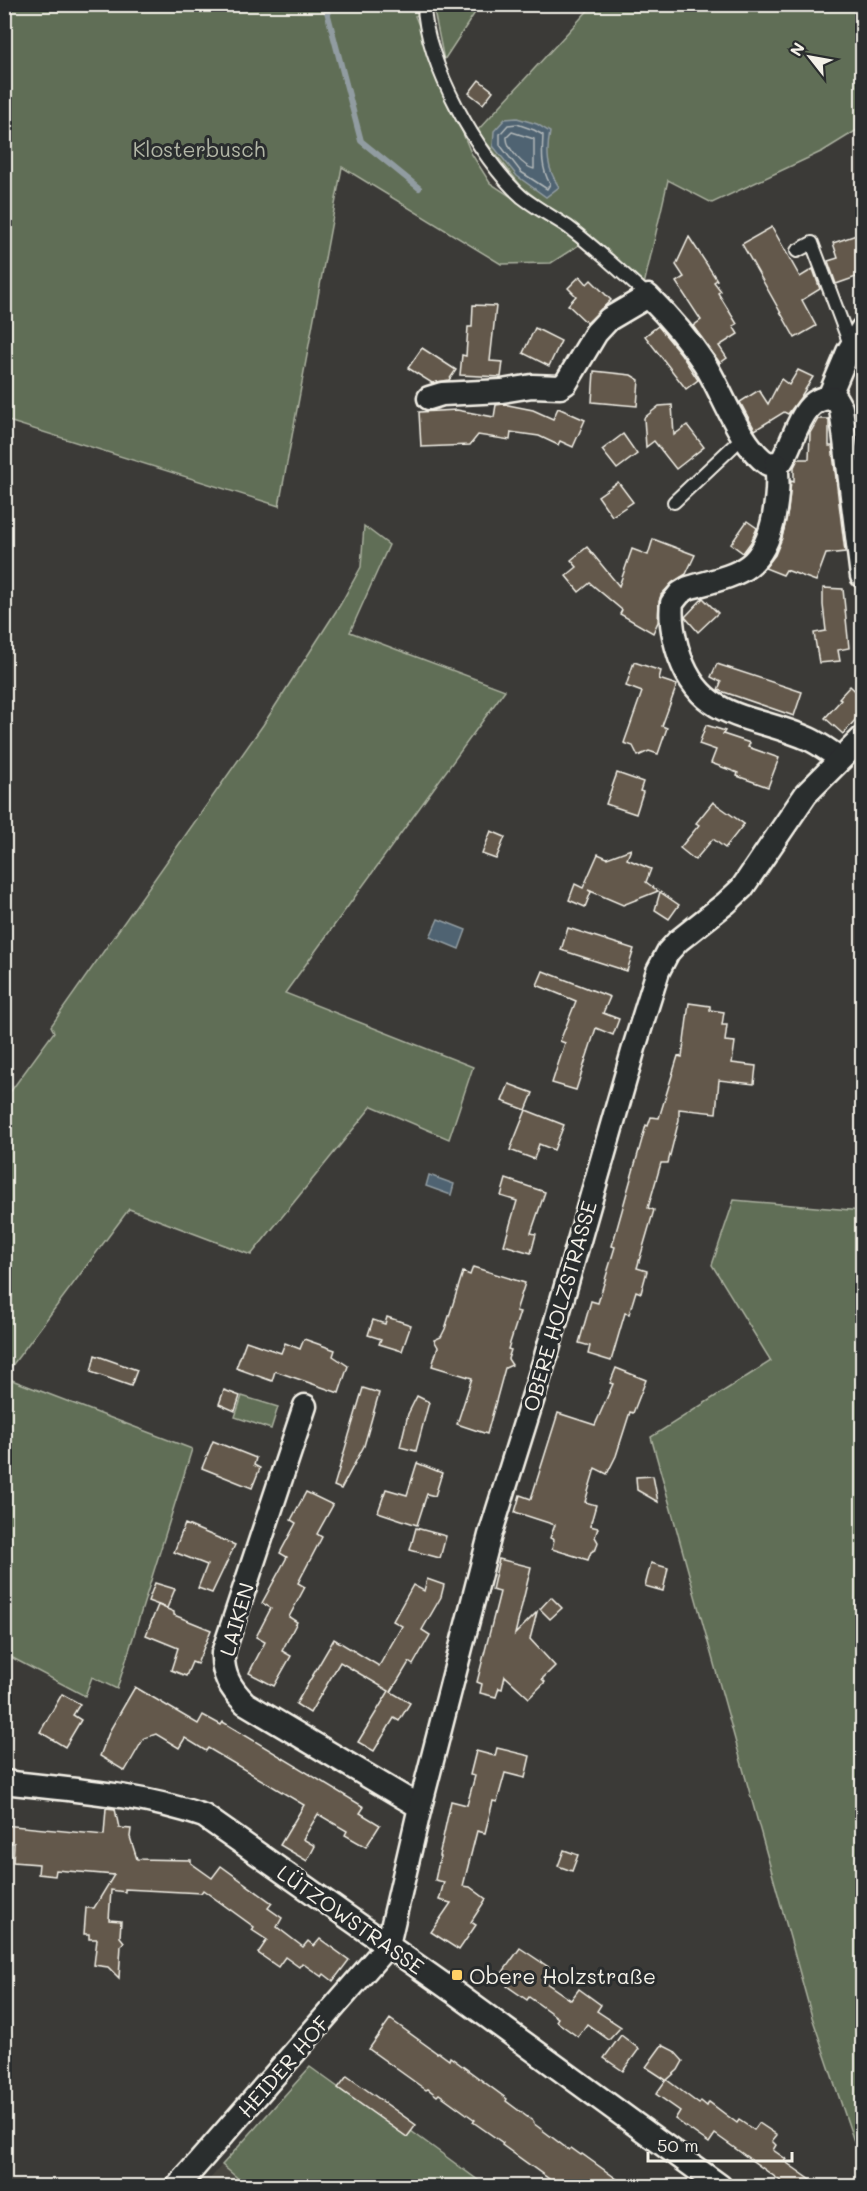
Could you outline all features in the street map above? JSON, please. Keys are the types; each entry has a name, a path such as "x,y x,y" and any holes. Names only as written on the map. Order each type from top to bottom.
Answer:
{"street":[{"path":"429,398 441,394 502,391 532,386 560,387 569,378 596,333 609,319 648,296 667,315 705,364 744,436 757,456 768,464 781,462 793,435 808,410 815,403 829,397 836,399 841,408 862,576"},
{"path":"829,397 857,338"},
{"path":"776,464 778,479 775,511 770,537 764,549 756,561 747,567 680,593 672,603 672,629 685,669 708,701 738,716 810,739 840,758"},
{"name":"OBERE HOLZSTRASSE","path":"388,1945 420,1807 490,1534 546,1356 658,971 668,952 678,941 742,888 806,794 862,738"},
{"name":"LAIKEN","path":"305,1406 223,1653 224,1672 228,1683 245,1703 420,1807"},
{"name":"LÜTZOWSTRASSE","path":"4,1782 145,1799 171,1804 204,1816 388,1945 720,2187"},
{"name":"HEIDER HOF","path":"178,2187 388,1945"}],"lane":[{"path":"424,4 426,29 442,77 468,125 492,162 522,196 569,228 648,296"},
{"path":"797,251 813,243 857,338"},
{"path":"674,502 744,436"}],"shaded area":[{"path":"222,2165 248,2186 204,2186"}],"green space":[{"name":"Klosterbusch","path":"5,5 480,5 444,60 434,11 415,16 471,153 490,183 582,243 551,263 501,264 342,167 279,506 5,420"},
{"path":"593,5 862,5 862,127 823,151 712,203 668,180 644,285 522,187 477,131"},
{"path":"364,526 389,545 350,632 505,690 285,993 473,1067 449,1139 372,1106 251,1255 129,1209 5,1375 5,1099 54,1032 51,1026 263,725 340,605 361,567"},
{"path":"734,1200 862,1211 862,2165 812,2017 651,1437 771,1361 712,1265"},
{"path":"4,1377 192,1449 117,1689 92,1677 85,1696 5,1654"},
{"path":"242,1396 278,1407 271,1429 235,1417"},
{"path":"310,2067 407,2137 411,2131 486,2186 247,2186 222,2165"}],"water":[{"path":"517,118 537,124 550,132 548,161 559,187 546,197 517,176 493,146 494,131 505,119"},
{"path":"438,919 466,930 459,949 430,937"},
{"path":"429,1175 454,1184 451,1195 426,1186"}],"building":[{"path":"479,80 493,91 483,104 469,93"},
{"path":"772,227 800,277 813,269 820,289 802,300 816,326 795,338 742,244"},
{"path":"862,233 862,275 836,284 828,261 838,258 833,243"},
{"path":"689,237 717,280 714,282 721,291 718,293 737,324 733,326 738,334 719,346 727,358 720,363 693,326 701,320 676,282 684,277 676,265"},
{"path":"580,276 587,284 591,280 611,300 587,323 568,305 576,296 568,288"},
{"path":"473,305 496,306 490,361 503,362 501,377 460,375 462,355 466,356 468,327 472,327"},
{"path":"658,326 681,354 698,380 686,389 645,336"},
{"path":"535,328 561,341 549,366 523,353"},
{"path":"422,348 456,370 449,380 432,383 408,368"},
{"path":"798,370 813,377 800,398 788,414 784,412 755,430 740,402 759,390 768,404 781,379 789,385"},
{"path":"594,371 631,375 639,380 637,406 592,402"},
{"path":"503,404 533,410 553,419 558,408 585,420 573,447 560,441 558,445 539,436 511,432 510,440 478,435 470,445 421,447 419,412 457,410 494,417 496,405"},
{"path":"672,405 674,435 687,425 704,447 676,469 654,441 646,447 644,418 659,406"},
{"path":"818,419 829,419 829,446 832,446 845,552 826,554 816,581 786,570 783,575 765,568 775,555 782,538 791,481 794,482 794,467 798,459 809,459 810,433"},
{"path":"623,434 637,454 617,469 602,450"},
{"path":"618,482 633,502 612,516 598,496"},
{"path":"747,521 757,528 743,553 731,544"},
{"path":"653,539 695,555 686,574 673,582 661,595 658,622 653,633 620,614 622,610 590,583 579,592 566,576 577,567 571,560 587,547 619,586 632,549 648,555"},
{"path":"823,588 843,589 849,648 838,650 840,661 819,663 814,633 826,631"},
{"path":"703,598 718,613 698,632 685,617"},
{"path":"634,662 661,671 659,679 677,685 662,726 667,728 658,754 649,751 638,756 633,746 624,743 642,692 626,686"},
{"path":"717,664 802,692 794,716 718,690 721,682 711,677"},
{"path":"850,686 862,697 862,712 843,734 825,718"},
{"path":"706,725 725,731 723,734 750,743 748,747 779,758 768,787 737,776 738,773 711,763 716,750 699,744"},
{"path":"617,773 643,782 640,791 643,792 636,814 606,804"},
{"path":"713,802 744,824 725,848 713,839 695,860 680,848 699,825 696,823"},
{"path":"491,831 505,837 496,859 482,854"},
{"path":"631,849 627,859 651,869 646,882 658,891 623,905 588,890 591,892 585,907 569,900 575,884 583,888 598,854 607,858"},
{"path":"660,892 679,905 669,919 655,910"},
{"path":"568,928 634,949 627,971 561,950"},
{"path":"543,971 610,997 603,1013 619,1019 613,1035 596,1028 576,1090 552,1083 565,1043 560,1041 576,1001 537,985"},
{"path":"689,1003 710,1006 710,1010 724,1012 722,1025 727,1025 725,1041 735,1042 732,1063 756,1066 754,1084 719,1080 716,1113 679,1109 679,1120 668,1163 661,1163 648,1208 654,1210 637,1268 647,1271 641,1293 636,1291 629,1314 625,1313 611,1361 588,1354 590,1346 579,1343 591,1301 598,1303 615,1247 612,1246 646,1125 648,1126 651,1117 659,1118 678,1056 682,1057"},
{"path":"509,1084 533,1093 526,1110 502,1101"},
{"path":"526,1110 564,1125 554,1150 539,1144 534,1159 510,1150"},
{"path":"506,1179 545,1192 531,1233 536,1234 531,1253 504,1245 517,1201 501,1196"},
{"path":"473,1267 525,1283 516,1311 520,1312 508,1349 511,1350 508,1359 512,1365 505,1368 487,1434 457,1424 472,1378 432,1366 438,1347 434,1340 441,1337 445,1329 463,1272 470,1275"},
{"path":"387,1317 411,1325 402,1351 379,1344 381,1339 368,1335 373,1320 385,1324"},
{"path":"304,1339 335,1350 333,1356 348,1366 339,1393 275,1371 272,1381 236,1368 246,1341 281,1353 285,1343 300,1349"},
{"path":"95,1355 137,1370 131,1386 91,1372"},
{"path":"616,1368 646,1380 633,1413 630,1412 616,1456 607,1474 595,1468 585,1502 596,1505 590,1526 598,1528 595,1537 598,1542 588,1560 552,1549 554,1540 550,1538 555,1525 515,1512 520,1495 531,1499 558,1413 595,1425 613,1384 610,1383"},
{"path":"363,1388 379,1393 364,1446 341,1489 334,1486"},
{"path":"224,1390 240,1396 235,1411 219,1404"},
{"path":"417,1396 429,1402 416,1451 400,1447 408,1414"},
{"path":"213,1441 256,1458 254,1465 260,1468 252,1488 202,1468"},
{"path":"417,1463 442,1473 435,1496 427,1494 417,1525 378,1512 386,1489 407,1495"},
{"path":"653,1476 658,1502 637,1490 636,1477"},
{"path":"306,1492 333,1505 317,1534 322,1537 298,1583 305,1587 289,1617 297,1622 282,1651 291,1656 274,1686 249,1673 265,1642 256,1637 271,1608 262,1603 287,1557 280,1553 296,1523 291,1520"},
{"path":"185,1524 235,1545 212,1593 198,1588 207,1565 174,1552"},
{"path":"416,1528 446,1536 440,1558 410,1550"},
{"path":"499,1559 531,1567 515,1634 537,1612 530,1639 555,1666 542,1679 545,1682 529,1698 505,1676 502,1689 499,1688 496,1697 480,1693 482,1684 477,1682 500,1592 492,1590"},
{"path":"651,1563 668,1568 663,1591 645,1586"},
{"path":"427,1579 444,1585 441,1597 422,1630 430,1635 413,1665 409,1662 391,1692 410,1703 399,1721 394,1718 374,1751 358,1742 389,1691 340,1662 310,1713 296,1704 334,1639 379,1666 402,1626 393,1621 413,1585 424,1591"},
{"path":"155,1583 175,1589 167,1608 148,1601"},
{"path":"551,1597 562,1608 550,1619 540,1609"},
{"path":"158,1605 174,1612 174,1615 211,1630 197,1664 192,1662 186,1676 171,1670 178,1648 146,1635"},
{"path":"135,1687 198,1724 203,1715 221,1725 223,1722 364,1807 360,1813 380,1825 366,1847 345,1835 347,1831 318,1814 303,1839 315,1846 307,1861 280,1845 304,1805 208,1748 206,1751 185,1738 179,1748 156,1734 144,1738 125,1771 100,1756 110,1730"},
{"path":"62,1694 80,1704 73,1715 81,1720 65,1747 40,1732"},
{"path":"497,1748 530,1756 525,1778 505,1773 497,1802 493,1801 485,1833 477,1831 463,1886 470,1887 486,1899 471,1922 476,1925 459,1950 431,1932 451,1903 439,1900 444,1882 435,1880 439,1856 451,1801 467,1805 475,1776 470,1775 476,1751 495,1756"},
{"path":"106,1808 115,1809 119,1828 131,1829 130,1837 137,1859 191,1860 191,1863 212,1878 221,1866 272,1903 268,1908 282,1918 277,1927 303,1947 308,1941 314,1946 320,1939 349,1960 333,1981 324,1974 322,1977 302,1963 299,1967 285,1957 278,1967 258,1953 267,1940 252,1930 254,1927 203,1890 201,1893 125,1889 125,1892 111,1890 109,1920 121,1921 120,1937 124,1942 121,1945 119,1978 108,1967 94,1965 97,1939 89,1939 89,1934 84,1934 86,1908 94,1908 114,1875 56,1870 55,1876 38,1874 39,1864 13,1862 14,1843 4,1842 4,1825 104,1835"},
{"path":"564,1850 578,1855 572,1871 558,1866"},
{"path":"520,1948 550,1968 542,1980 571,2000 579,1989 601,2005 597,2011 621,2027 609,2040 587,2024 578,2037 556,2021 558,2018 529,1997 527,2000 507,1986 509,1983 500,1976"},
{"path":"390,2019 437,2053 449,2060 450,2057 507,2099 506,2101 569,2150 571,2148 582,2154 628,2187 543,2187 549,2179 473,2122 475,2120 439,2094 437,2096 428,2089 426,2090 369,2049"},
{"path":"621,2035 639,2049 623,2071 604,2058"},
{"path":"662,2045 674,2051 683,2061 678,2070 667,2080 699,2104 701,2101 707,2106 709,2102 737,2123 739,2120 754,2130 759,2123 777,2135 772,2141 776,2145 773,2150 786,2159 784,2161 821,2187 789,2187 715,2134 709,2143 675,2119 680,2111 656,2094 666,2080 646,2067"},
{"path":"347,2076 416,2125 407,2137 338,2088"}],"waterway":[{"path":"325,4 361,141 419,188"}],"place":[{"name":"Obere Holzstraße","path":"457,1975"}]}
